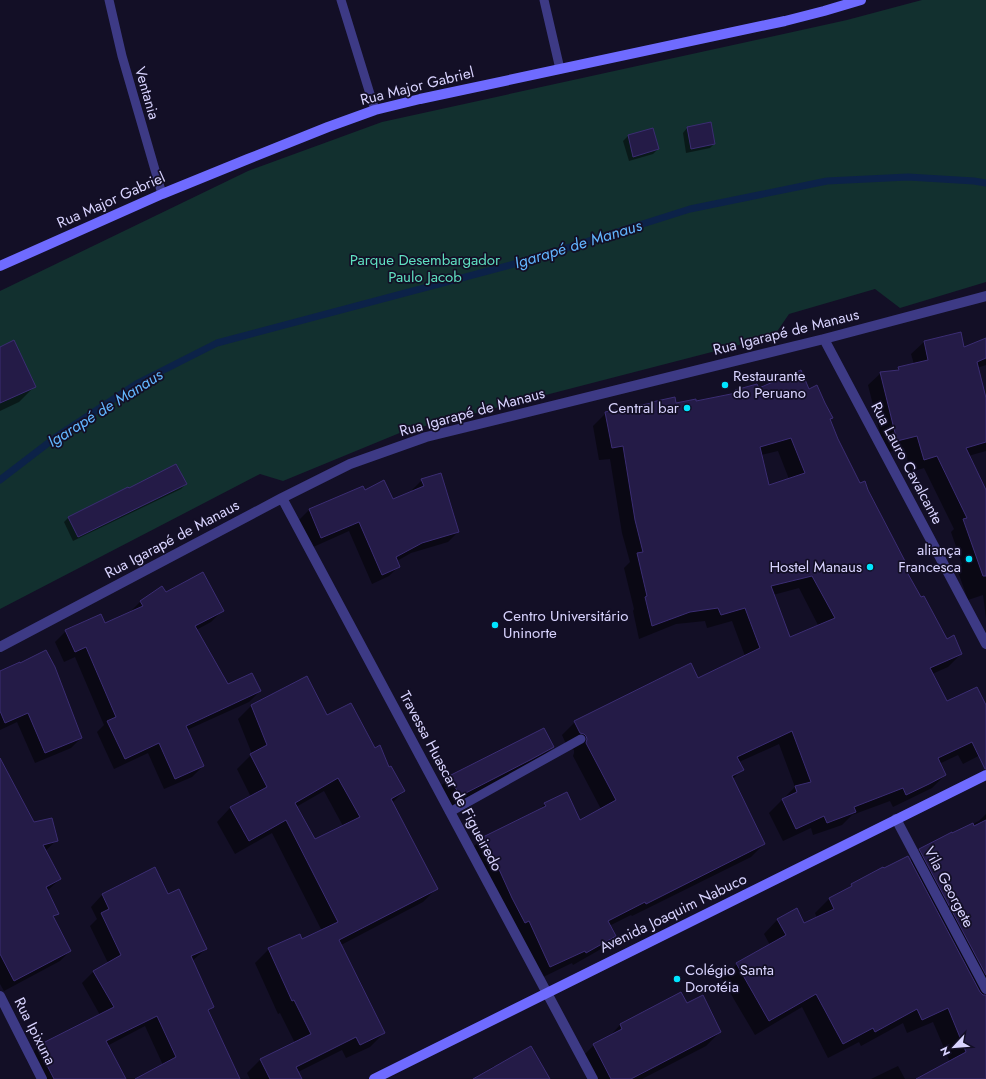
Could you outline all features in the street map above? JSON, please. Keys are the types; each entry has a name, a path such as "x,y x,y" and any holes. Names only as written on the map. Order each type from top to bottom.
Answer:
{"street":[{"name":"Rua Major Gabriel","path":"0,266 162,194 328,127 375,110 420,99 785,21 861,0"},
{"name":"Rua Igarapé de Manaus","path":"0,647 282,498 350,464 426,437 824,339 986,296"},
{"name":"Rua Lauro Cavalcante","path":"824,339 986,644"},
{"name":"Travessa Huascar de Figueiredo","path":"282,498 593,1079"},
{"name":"Avenida Joaquim Nabuco","path":"374,1079 986,775"},
{"name":"Vila Georgete","path":"896,819 986,989"},
{"name":"Rua Ipixuna","path":"0,996 42,1079"}],"lane":[{"name":"Ventania","path":"109,0 122,56 162,194"},
{"path":"341,0 375,110"},
{"path":"544,0 560,69"},
{"path":"450,812 581,739"}],"green space":[{"name":"Parque Desembargador Paulo Jacob","path":"922,0 986,0 986,282 900,308 875,289 789,314 774,336 402,432 283,481 260,474 0,609 0,291 248,171 382,122 847,20"}],"building":[{"path":"711,122 715,144 691,149 687,127"},
{"path":"653,128 659,149 633,157 628,135"},
{"path":"961,332 964,347 986,338 986,358 977,362 986,398 986,442 966,448 986,490 986,576 983,576 963,519 967,518 937,456 924,460 917,436 897,441 880,372 899,370 898,367 928,360 924,341"},
{"path":"14,340 36,387 0,403 0,347"},
{"path":"801,370 809,389 817,385 833,418 830,419 838,439 860,483 865,481 868,490 906,563 903,565 921,597 924,596 947,639 954,635 962,654 930,668 947,701 977,687 986,705 986,769 972,742 938,758 946,775 929,784 906,795 903,788 854,807 856,812 827,823 824,816 796,829 782,799 797,792 795,786 811,782 792,731 737,757 744,770 732,776 765,844 646,904 645,902 608,921 616,936 586,953 585,951 550,967 529,921 525,923 493,856 490,857 481,838 546,806 544,803 567,792 580,820 616,800 586,743 586,736 580,733 574,721 691,663 698,678 760,648 745,608 721,615 718,608 690,612 652,626 637,553 643,552 635,520 623,446 612,448 605,412 675,397 676,403 696,399 696,401 736,393 735,390 757,384 759,388","holes":["791,438 805,473 769,485 760,447","812,576 835,618 790,637 771,586"]},
{"path":"176,464 187,484 78,537 68,517"},
{"path":"441,473 459,532 422,543 396,557 400,567 382,575 359,522 321,538 309,509 363,486 365,490 384,480 393,499 424,486 421,479"},
{"path":"203,572 224,611 195,626 228,684 252,673 261,691 186,726 204,766 175,779 159,743 125,759 107,721 116,717 86,647 75,652 65,630 101,614 105,623 143,606 140,601 162,586 166,592"},
{"path":"46,650 55,667 82,738 45,753 28,713 5,723 0,711 0,671"},
{"path":"307,676 327,715 351,703 375,748 380,745 389,767 391,766 405,791 391,799 438,889 339,940 385,1033 360,1045 356,1037 296,1067 302,1079 270,1079 260,1059 311,1034 294,1000 292,1001 268,948 300,934 302,939 338,922 286,820 249,841 230,807 267,787 250,754 267,745 251,705","holes":["338,778 360,817 315,839 295,803"]},
{"path":"544,728 554,747 460,796 449,776"},
{"path":"0,758 34,822 52,818 58,841 43,845 61,879 46,887 59,914 53,916 71,951 14,981 0,954"},
{"path":"986,820 986,975 919,849 952,832 973,823 974,826"},
{"path":"908,856 980,992 983,995 986,995 986,1079 916,1079 966,1052 948,1008 922,1020 917,1009 875,1032 873,1028 843,1044 816,994 769,1021 736,963 786,935 777,919 797,908 804,923 834,909 829,898 852,886 851,884"},
{"path":"155,867 168,894 179,889 207,949 191,956 214,1007 208,1010 240,1079 135,1079 176,1057 157,1016 106,1041 126,1079 54,1079 37,1046 114,1007 93,971 121,955 101,913 109,909 102,894"},
{"path":"681,992 687,1003 703,995 721,1032 631,1079 611,1079 593,1044 622,1029 620,1024"},
{"path":"531,1046 550,1079 473,1079"}],"waterway":[{"name":"Igarapé de Manaus","path":"0,480 56,437 138,383 217,343 529,260 690,209 827,181 908,177 986,183"}],"place":[{"name":"Restaurante do Peruano","path":"725,385"},
{"name":"Central bar","path":"687,408"},
{"name":"aliança Francesca","path":"969,559"},
{"name":"Hostel Manaus","path":"870,567"},
{"name":"Centro Universitário Uninorte","path":"495,625"},
{"name":"Colégio Santa Dorotéia","path":"677,979"}]}
